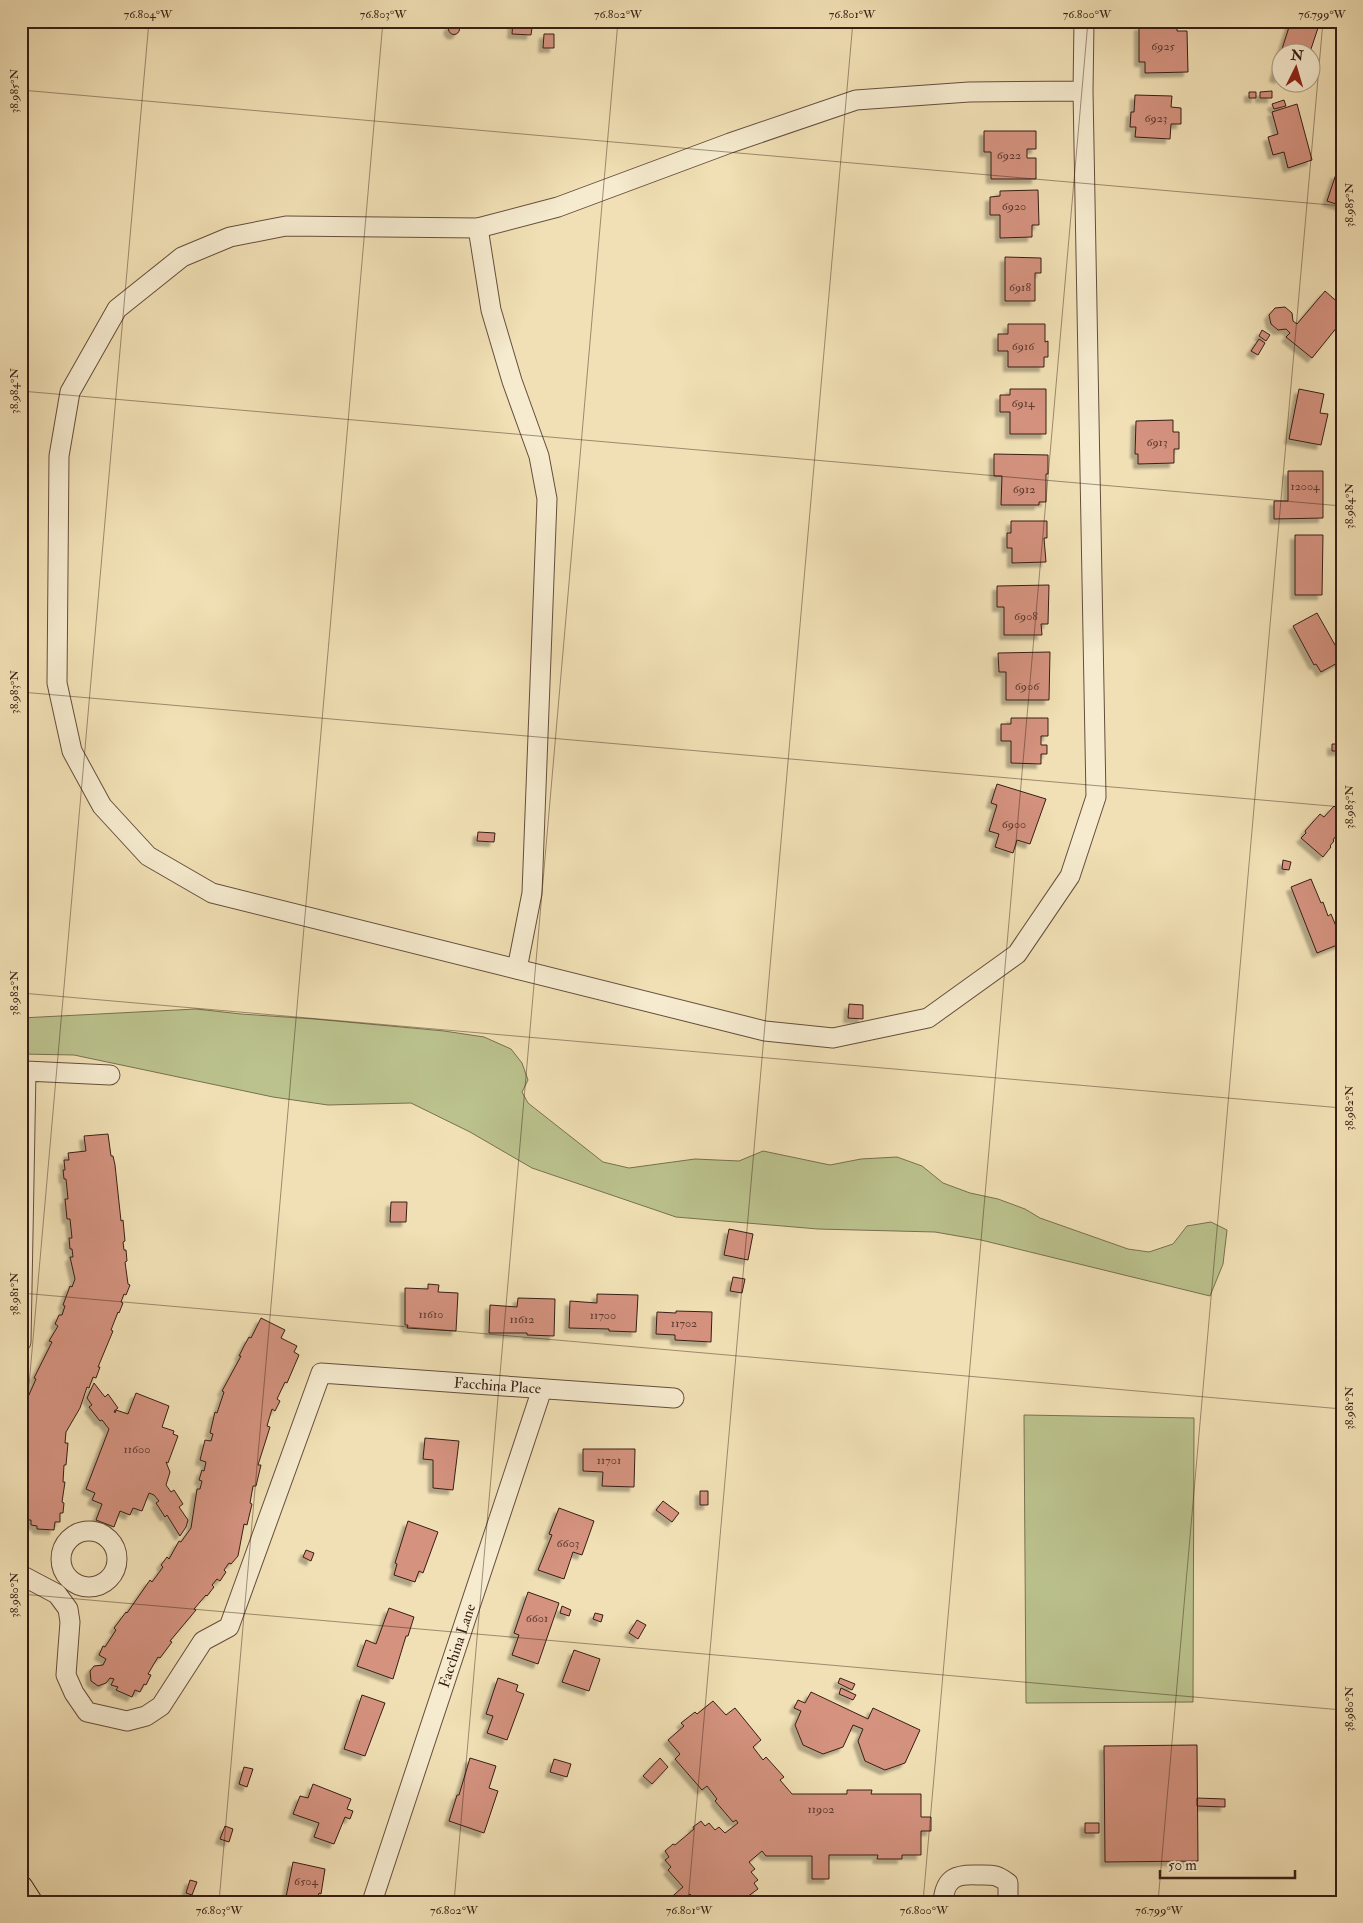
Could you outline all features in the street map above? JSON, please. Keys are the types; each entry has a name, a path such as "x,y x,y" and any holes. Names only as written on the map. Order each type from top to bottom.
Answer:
{"main road":[{"path":"21,1888 30,1902"}],"street":[{"path":"1083,91 969,92 856,100 558,207 478,228 286,226 230,237 182,257 116,309 70,392 59,456 57,683 72,751 102,806 148,856 212,892 765,1031 833,1038 928,1018 1016,954 1070,876 1096,798 1083,91 1084,21"},
{"path":"478,228 491,310 512,381 539,456 547,499 532,893 517,969"},
{"path":"21,1342 26,1072 110,1075"},
{"name":"Facchina Place","path":"58,1594 68,1608 69,1615 66,1697 87,1712 127,1721 146,1716 162,1706 203,1642 229,1628 321,1374 674,1398"},
{"name":"Facchina Lane","path":"372,1902 542,1389"},
{"path":"21,1575 58,1594 71,1580"},
{"path":"943,1902 946,1887 953,1878 962,1874 997,1875 1008,1883 1008,1902"}],"green space":[{"path":"196,1009 444,1031 484,1037 511,1049 522,1063 528,1080 522,1092 528,1103 603,1162 629,1168 695,1159 739,1161 763,1151 830,1165 861,1159 897,1157 922,1166 943,1183 970,1193 998,1199 1025,1209 1040,1218 1128,1249 1149,1252 1173,1244 1187,1226 1211,1222 1227,1230 1223,1264 1210,1296 981,1240 935,1232 818,1229 676,1217 532,1168 470,1132 411,1103 328,1105 273,1097 74,1055 21,1054 21,1018"},
{"path":"1024,1415 1194,1418 1193,1702 1026,1703"}],"building":[{"path":"513,21 533,21 531,35 512,34"},
{"path":"1291,21 1318,28 1313,42 1284,42"},
{"path":"454,23 460,29 454,35 448,29"},
{"path":"1177,25 1177,31 1187,31 1188,72 1145,73 1145,62 1139,62 1139,26"},
{"path":"544,34 554,34 554,48 543,48"},
{"path":"1249,92 1256,92 1256,98 1249,98"},
{"path":"1260,92 1272,92 1272,98 1260,98"},
{"path":"1135,95 1172,96 1171,107 1181,108 1181,124 1171,124 1170,139 1135,137 1136,127 1130,127 1131,112 1134,112"},
{"path":"1284,100 1286,106 1274,109 1272,104"},
{"path":"1297,104 1312,160 1288,168 1284,152 1273,155 1268,137 1278,134 1272,112"},
{"path":"984,131 1036,131 1036,149 1027,149 1027,158 1036,158 1036,179 991,179 991,152 984,152"},
{"path":"1336,174 1342,176 1342,206 1327,201"},
{"path":"1038,190 1039,225 1032,225 1032,237 1000,238 1000,215 990,215 990,197 1000,196 1000,191"},
{"path":"1005,257 1041,258 1041,273 1035,273 1035,301 1005,301"},
{"path":"1325,291 1342,306 1342,321 1312,358 1286,337 1290,333 1286,329 1278,330 1271,324 1269,315 1275,308 1285,307 1292,313 1293,321 1297,324"},
{"path":"1008,324 1045,324 1045,342 1048,341 1048,357 1044,357 1044,367 1008,367 1008,351 998,351 998,334 1008,334"},
{"path":"1262,330 1270,335 1266,341 1259,336"},
{"path":"1259,339 1265,343 1258,355 1251,351"},
{"path":"1010,389 1046,389 1046,434 1010,434 1010,412 1000,412 1000,395 1010,395"},
{"path":"1299,389 1324,394 1320,413 1328,414 1321,445 1289,439"},
{"path":"1173,420 1173,432 1179,432 1179,449 1174,449 1174,463 1138,464 1138,454 1135,454 1136,421"},
{"path":"994,454 1048,455 1046,502 1039,502 1039,505 1001,505 1002,476 994,476"},
{"path":"1288,471 1323,471 1323,518 1274,519 1274,501 1288,501"},
{"path":"1011,521 1047,521 1047,538 1044,538 1046,562 1012,563 1012,548 1007,548 1007,533 1011,533"},
{"path":"1295,535 1323,535 1322,595 1295,595"},
{"path":"1049,585 1048,624 1041,624 1042,635 1004,635 1004,607 997,607 997,586"},
{"path":"1317,613 1339,652 1336,653 1341,661 1321,672 1316,664 1314,665 1293,626"},
{"path":"1050,652 1049,700 1006,700 1006,672 999,672 998,653"},
{"path":"1011,718 1048,718 1048,736 1041,736 1041,745 1047,745 1047,754 1041,754 1041,764 1011,763 1011,741 1001,741 1001,724 1011,724"},
{"path":"1332,744 1341,744 1340,751 1332,751"},
{"path":"997,784 1046,799 1030,844 1017,840 1013,853 995,847 999,834 989,831 997,805 991,803"},
{"path":"1334,806 1342,814 1342,828 1323,857 1301,838 1320,814 1324,817"},
{"path":"478,832 495,833 494,842 477,841"},
{"path":"1283,860 1291,862 1289,870 1282,869"},
{"path":"1311,879 1328,916 1331,914 1342,941 1342,943 1317,953 1291,887"},
{"path":"849,1004 863,1005 863,1019 848,1018"},
{"path":"108,1134 111,1156 113,1156 115,1165 121,1221 123,1220 125,1241 123,1242 127,1261 125,1262 128,1284 130,1285 121,1302 123,1303 111,1330 113,1331 98,1367 100,1367 96,1378 93,1377 89,1388 87,1387 80,1408 66,1432 65,1443 68,1443 66,1465 64,1465 63,1482 65,1482 62,1502 64,1503 63,1513 60,1513 60,1522 55,1522 54,1530 37,1529 37,1526 31,1525 31,1520 28,1520 25,1528 21,1529 21,1402 24,1395 28,1397 36,1379 34,1378 52,1342 49,1341 58,1326 55,1324 59,1315 62,1315 65,1306 63,1305 70,1286 72,1287 75,1279 70,1257 73,1257 69,1238 72,1238 70,1219 67,1219 65,1199 68,1199 63,1170 65,1170 64,1160 69,1160 68,1153 86,1151 84,1136"},
{"path":"391,1202 407,1202 406,1222 390,1222"},
{"path":"729,1229 753,1234 748,1260 724,1255"},
{"path":"733,1277 745,1279 742,1293 730,1291"},
{"path":"428,1284 439,1285 438,1292 458,1293 456,1331 407,1328 408,1325 405,1325 405,1288 428,1289"},
{"path":"597,1294 638,1295 636,1332 569,1328 570,1301 597,1303"},
{"path":"518,1298 555,1299 554,1336 527,1335 527,1333 489,1333 490,1305 517,1307"},
{"path":"676,1311 712,1312 711,1342 675,1340 675,1335 656,1334 657,1312 676,1313"},
{"path":"261,1318 285,1330 281,1338 297,1346 294,1352 299,1355 287,1383 285,1382 277,1399 280,1401 275,1411 272,1409 267,1426 270,1427 258,1465 261,1465 256,1486 253,1486 250,1503 252,1504 247,1525 244,1524 238,1556 231,1564 229,1563 220,1581 217,1579 212,1585 214,1587 194,1609 196,1610 170,1641 172,1642 160,1658 158,1657 148,1674 151,1675 146,1685 144,1684 140,1692 135,1690 132,1697 116,1690 118,1687 111,1685 114,1679 110,1678 106,1683 98,1686 91,1681 90,1671 94,1666 103,1665 106,1659 99,1655 103,1646 105,1647 116,1630 114,1628 150,1580 152,1582 163,1567 161,1565 167,1557 169,1559 179,1541 181,1542 191,1528 197,1489 200,1489 202,1481 199,1480 206,1462 200,1460 205,1440 211,1441 213,1434 210,1433 215,1412 217,1413 224,1392 222,1391 241,1356 239,1356 244,1346 249,1337 251,1338"},
{"path":"94,1383 105,1397 108,1394 118,1408 114,1411 115,1413 116,1410 128,1414 136,1393 169,1406 162,1427 174,1431 173,1434 178,1436 168,1463 166,1462 170,1472 166,1485 171,1492 174,1490 183,1504 179,1507 188,1520 180,1536 167,1515 165,1517 156,1503 159,1501 154,1495 149,1493 142,1511 133,1508 130,1515 120,1511 114,1527 96,1520 102,1504 92,1500 95,1493 86,1489 109,1429 89,1407 92,1405 87,1398"},
{"path":"425,1438 459,1441 453,1490 433,1488 433,1460 423,1459"},
{"path":"583,1449 635,1449 634,1487 602,1486 603,1472 583,1471"},
{"path":"700,1491 708,1491 708,1505 700,1505"},
{"path":"663,1501 679,1513 672,1522 656,1510"},
{"path":"559,1508 594,1521 582,1555 573,1552 564,1579 538,1570 552,1535 549,1534"},
{"path":"408,1521 438,1532 423,1573 419,1571 415,1582 394,1575 397,1564 395,1563"},
{"path":"306,1550 314,1553 311,1561 303,1557"},
{"path":"528,1592 559,1603 538,1664 512,1655 519,1635 514,1633"},
{"path":"562,1606 571,1610 569,1616 560,1613"},
{"path":"389,1608 414,1617 393,1679 357,1666 366,1640 376,1644"},
{"path":"595,1613 603,1615 601,1622 593,1619"},
{"path":"637,1620 646,1625 638,1639 629,1633"},
{"path":"574,1650 600,1659 589,1691 562,1682"},
{"path":"498,1678 518,1685 516,1691 524,1694 507,1740 487,1733 493,1716 486,1714"},
{"path":"840,1678 855,1684 852,1690 838,1683"},
{"path":"841,1688 856,1695 853,1700 839,1694"},
{"path":"811,1692 868,1719 873,1708 920,1730 905,1763 885,1770 865,1761 858,1741 863,1729 853,1725 843,1747 823,1754 803,1745 795,1725 801,1711 794,1708 798,1700 805,1703"},
{"path":"362,1695 385,1703 365,1756 344,1749"},
{"path":"713,1701 726,1715 735,1708 761,1740 753,1747 763,1760 766,1757 784,1777 780,1780 792,1794 847,1794 847,1790 872,1790 871,1794 921,1794 921,1817 931,1817 931,1831 921,1831 921,1855 902,1855 902,1859 877,1859 878,1855 829,1855 829,1879 812,1879 812,1856 766,1856 762,1851 749,1862 755,1869 751,1872 758,1880 754,1883 758,1889 740,1902 696,1902 690,1894 681,1902 666,1902 683,1887 668,1870 671,1867 665,1860 669,1857 665,1851 673,1844 675,1845 701,1821 705,1826 709,1823 715,1830 719,1827 725,1833 738,1823 736,1820 733,1822 715,1801 717,1799 707,1786 702,1790 675,1759 680,1754 668,1740 684,1726 681,1723 695,1712 697,1714"},
{"path":"1197,1745 1198,1861 1105,1862 1104,1746"},
{"path":"470,1758 496,1766 489,1788 498,1791 484,1833 449,1821"},
{"path":"660,1758 668,1767 652,1784 643,1776"},
{"path":"554,1759 571,1764 567,1777 550,1772"},
{"path":"244,1767 253,1769 247,1787 239,1784"},
{"path":"313,1784 351,1799 347,1809 353,1811 350,1819 345,1817 334,1844 314,1837 319,1823 293,1814 300,1796 308,1798"},
{"path":"1197,1798 1225,1799 1225,1807 1197,1806"},
{"path":"1085,1823 1099,1823 1099,1833 1085,1833"},
{"path":"225,1826 233,1829 229,1842 220,1839"},
{"path":"293,1862 325,1869 321,1894 319,1893 317,1902 285,1902"},
{"path":"190,1880 197,1882 192,1895 186,1893"}]}
